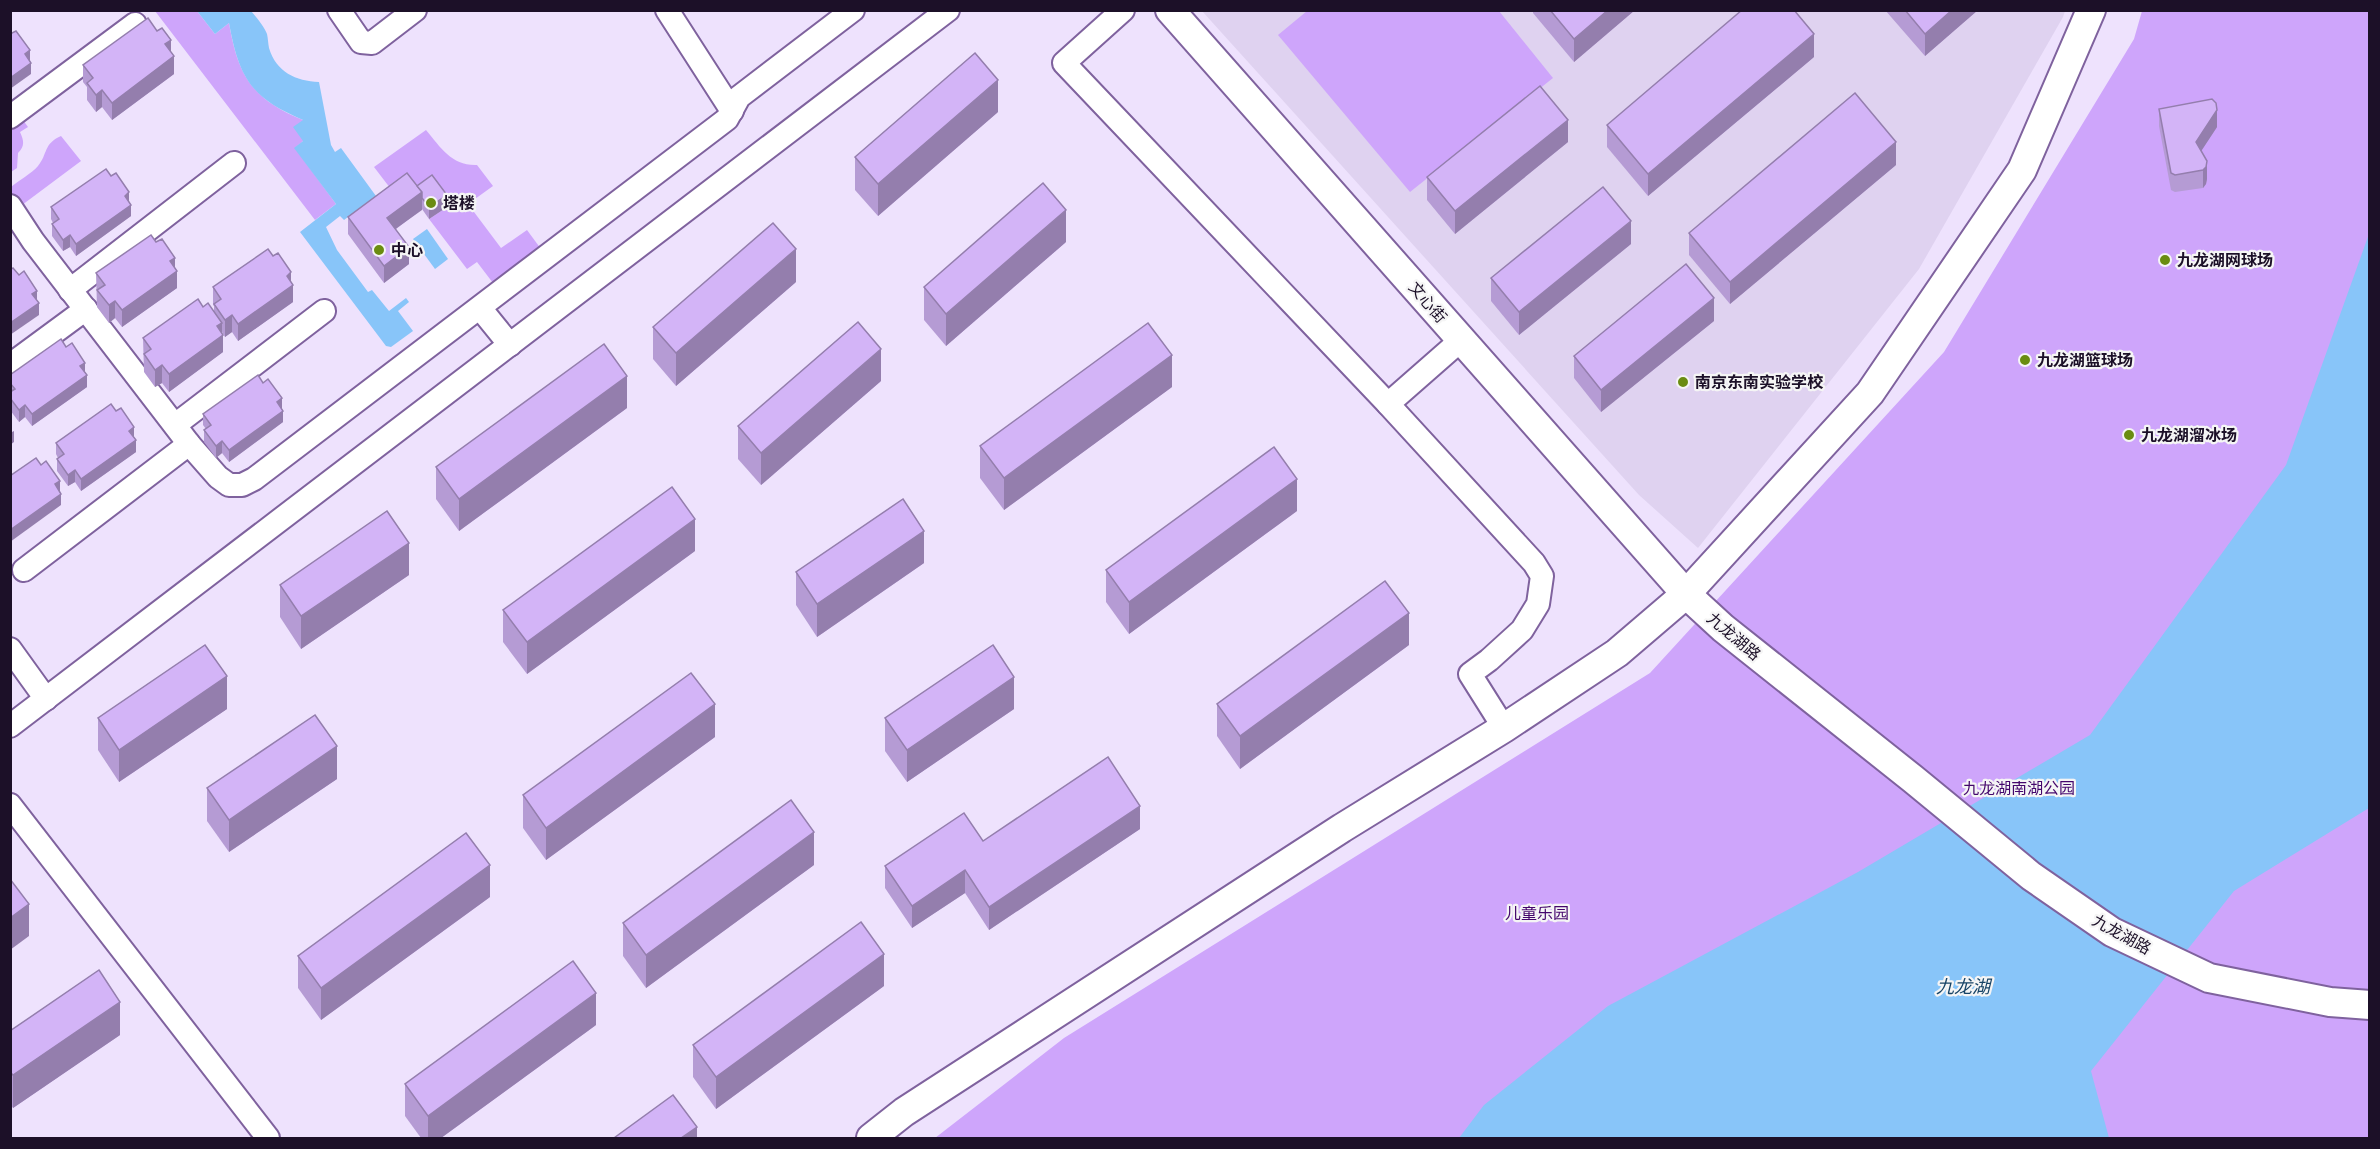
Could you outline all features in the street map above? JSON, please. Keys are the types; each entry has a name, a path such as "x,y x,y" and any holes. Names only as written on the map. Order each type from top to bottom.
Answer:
{"street":[{"path":"339,10 361,42 372,43 415,10"},
{"path":"667,10 732,111"},
{"path":"10,207 70,290 189,444 218,477 229,485 242,484 254,479 727,119 739,97 854,10"},
{"path":"10,726 948,10"},
{"path":"1123,10 1064,63 1388,404 1534,563 1542,576 1538,604 1522,630 1470,674 1504,728"},
{"name":"文心街","path":"1170,10 1686,594"},
{"path":"871,1138 904,1112 1292,860 1504,728 1617,653 1686,594 1876,383 2022,170 2091,10"},
{"path":"10,117 135,24"},
{"path":"70,290 234,163"},
{"path":"480,308 510,345"},
{"path":"10,365 86,309"},
{"path":"175,425 324,311"},
{"path":"1388,404 1461,340"},
{"path":"24,570 189,444"},
{"name":"九龙湖路","path":"1686,594 1723,628 1905,772 2031,876 2112,932 2209,978 2330,1002 2370,1005"},
{"path":"10,649 46,699"},
{"path":"10,805 268,1138"}],"shaded area":[{"name":"南京东南实验学校","path":"1202,11 2065,11 1919,269 1698,548 1639,495"}],"green space":[{"path":"155,11 197,11 215,34 229,23 237,58 250,84 271,103 303,120 303,141 295,148 336,204 315,220"},
{"path":"1307,11 1499,11 1553,78 1410,192 1278,35"},
{"name":"九龙湖南湖公园","path":"2142,11 2369,11 2369,1138 935,1138 1064,1038 1650,673 1944,352 2134,39"},
{"path":"17,112 28,127 20,132 23,146 18,153 17,168 11,172 11,117"},
{"path":"426,130 448,155 468,165 477,165 493,186 468,204 501,248 527,230 541,249 493,283 477,262 467,269 429,219 447,207 414,200 407,191 397,197 374,167"},
{"path":"61,136 81,161 14,211 11,207 11,187 35,169 51,142"}],"water":[{"path":"197,11 251,11 266,31 272,56 282,69 302,80 319,82 331,145 335,152 341,148 376,196 344,220 340,216 326,227 337,250 368,292 372,290 389,311 406,298 409,302 398,311 413,331 391,347 386,346 300,232 336,204 294,148 303,141 293,127 303,120 271,103 250,84 237,58 229,23 215,34"},
{"path":"427,229 448,259 435,269 413,239"},
{"name":"九龙湖","path":"2369,234 2369,808 2234,891 2091,1071 2109,1138 1459,1138 1484,1105 1608,1006 1858,872 2090,735 2286,465"}],"building":[{"path":"1550,10 1608,10 1574,39"},
{"path":"1742,10 1794,10 1814,34 1648,174 1607,125"},
{"path":"1905,10 1952,10 1925,34"},
{"path":"148,18 157,31 162,28 171,40 165,44 174,56 112,103 102,90 96,95 87,83 93,78 83,65"},
{"path":"16,31 30,50 25,54 31,63 10,78 10,34"},
{"path":"975,53 998,80 878,184 855,157"},
{"path":"1540,86 1568,120 1455,211 1427,177"},
{"path":"1855,93 1896,142 1730,282 1689,233"},
{"path":"2212,99 2216,103 2217,110 2196,142 2207,161 2206,167 2203,170 2175,175 2171,173 2159,109"},
{"path":"106,169 111,176 116,173 129,192 125,196 131,205 76,244 70,235 63,240 52,224 59,219 51,207"},
{"path":"407,173 422,192 387,218 409,247 384,266 348,217"},
{"path":"432,175 447,195 429,207 417,186"},
{"path":"1043,183 1066,210 946,314 924,287"},
{"path":"1603,187 1631,221 1519,312 1491,278"},
{"path":"773,223 796,249 676,353 653,327"},
{"path":"151,235 156,242 162,239 175,258 170,261 177,271 122,310 115,301 109,305 97,290 105,285 96,273"},
{"path":"268,249 273,256 278,253 291,272 287,276 293,285 238,324 232,315 225,320 214,304 221,299 213,287"},
{"path":"1686,264 1714,298 1601,390 1574,356"},
{"path":"13,268 19,275 24,271 37,291 32,294 39,303 10,323 10,270"},
{"path":"198,299 203,307 208,303 222,323 217,326 223,335 169,374 162,365 155,370 144,354 151,349 143,338"},
{"path":"858,322 881,349 761,453 738,426"},
{"path":"1148,323 1172,355 1004,478 980,446"},
{"path":"61,339 66,347 72,343 85,363 80,366 87,375 32,414 25,405 19,410 10,398 10,392 15,389 10,383 10,375"},
{"path":"604,344 627,376 459,499 436,467"},
{"path":"258,375 263,383 268,379 282,398 277,402 283,411 229,450 222,441 216,446 204,430 211,425 203,414"},
{"path":"111,404 116,411 121,408 134,427 129,431 136,440 81,479 75,470 68,475 57,459 64,454 56,443"},
{"path":"1274,447 1297,479 1129,602 1106,570"},
{"path":"36,458 41,465 46,461 60,481 55,484 61,494 10,530 10,476"},
{"path":"672,487 695,519 527,642 503,610"},
{"path":"903,499 924,531 817,604 796,572"},
{"path":"387,511 409,543 301,616 280,585"},
{"path":"1385,581 1409,613 1240,736 1217,704"},
{"path":"205,645 227,676 119,750 98,718"},
{"path":"993,645 1014,677 907,750 885,718"},
{"path":"691,673 715,704 546,828 523,795"},
{"path":"315,715 337,746 229,820 207,788"},
{"path":"1108,757 1140,806 989,907 965,870 912,906 885,866 964,813 983,841"},
{"path":"791,800 814,832 646,955 623,923"},
{"path":"466,833 490,865 321,988 298,956"},
{"path":"10,879 29,904 10,918"},
{"path":"861,922 884,954 716,1077 693,1045"},
{"path":"573,961 596,993 428,1116 405,1084"},
{"path":"99,970 120,1002 13,1075 10,1072 10,1031"},
{"path":"673,1095 697,1127 681,1138 614,1138"}],"place":[{"name":"塔楼","path":"431,203"},
{"name":"中心","path":"379,250"},
{"name":"九龙湖网球场","path":"2165,260"},
{"name":"九龙湖篮球场","path":"2025,360"},
{"name":"南京东南实验学校","path":"1683,382"},
{"name":"九龙湖溜冰场","path":"2129,435"}],"park label":[{"name":"儿童乐园","path":"1537,913"}]}
